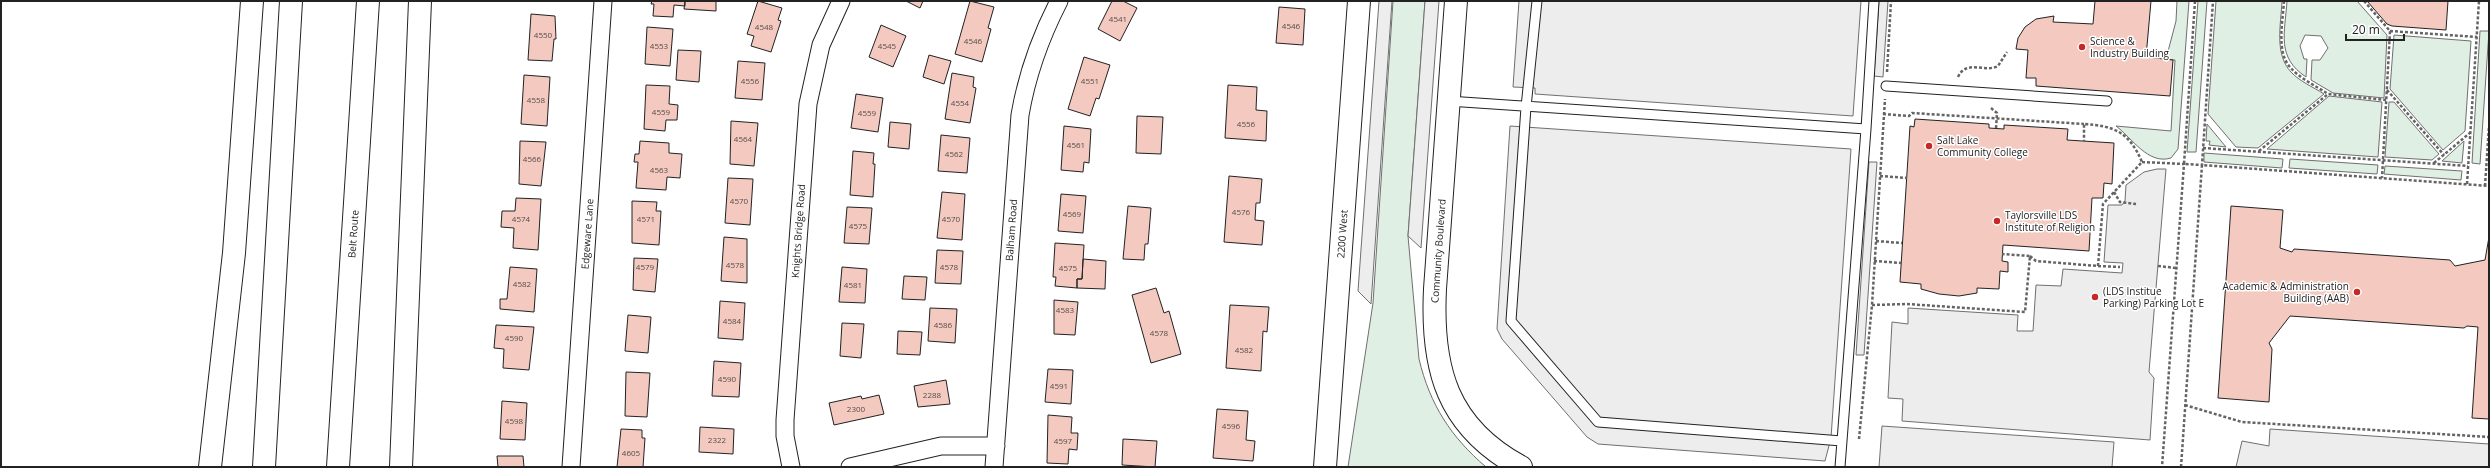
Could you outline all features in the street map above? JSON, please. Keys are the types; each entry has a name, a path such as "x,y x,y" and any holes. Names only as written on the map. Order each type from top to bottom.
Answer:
{"main road":[{"path":"210,467 234,253 252,1"},
{"path":"264,467 291,1"},
{"name":"Belt Route","path":"338,467 368,1"},
{"path":"401,467 420,1"},
{"name":"2200 West","path":"1325,467 1359,1"},
{"name":"Community Boulevard","path":"1456,1 1434,312 1434,335 1440,365 1449,395 1469,428 1499,455 1521,467"}],"street":[{"name":"Edgeware Lane","path":"571,467 603,1"},
{"name":"Knights Bridge Road","path":"791,467 785,436 785,420 806,126 813,74 821,44 841,1"},
{"name":"Balham Road","path":"994,467 1020,115 1025,88 1036,49 1059,1"},
{"path":"850,467 941,446 996,446"}],"lane":[{"path":"1537,1 1526,107 1511,321 1598,422 1842,441"},
{"path":"1840,467 1866,129 1874,1"},
{"path":"1886,86 2108,101"},
{"path":"1448,101 1866,129"}],"path":[{"path":"1860,439 1872,305 1892,1"},
{"path":"2162,467 2195,1"},
{"path":"2181,467 2213,1"},
{"path":"2284,1 2282,43 2285,61 2296,72 2328,94 2386,100"},
{"path":"2364,1 2390,31 2382,178"},
{"path":"2467,184 2479,1"},
{"path":"2390,31 2477,37"},
{"path":"1956,83 1959,73 1963,70 1980,66 1994,68 2001,63 2007,52"},
{"path":"2387,90 2444,155"},
{"path":"2258,152 2328,94"},
{"path":"1884,114 1909,116 1912,113 2109,126 2125,136 2137,150 2142,162"},
{"path":"1996,129 1997,118"},
{"path":"2084,124 2084,141"},
{"path":"2485,186 2489,126"},
{"path":"2434,164 2471,132"},
{"path":"2203,148 2468,166"},
{"path":"2098,266 2103,204 2132,170 2142,162 2489,186"},
{"path":"1880,176 1907,178"},
{"path":"2114,192 2120,202 2136,204"},
{"path":"1876,241 1902,243"},
{"path":"2002,254 2030,256 2036,261 2120,268"},
{"path":"1872,305 1907,304 2025,312 2030,256"},
{"path":"1874,261 1901,263"},
{"path":"2158,266 2176,268"},
{"path":"2185,405 2242,422 2489,437"}],"green space":[{"path":"1393,1 1425,1 1408,236 1419,359 1429,391 1452,432 1486,467 1348,467 1373,303"},
{"path":"2177,1 2189,1 2178,149 2171,158 2163,159 2155,158 2148,154 2116,126 2171,131 2175,60 2166,59 2176,21"},
{"path":"2198,1 2207,1 2196,152 2187,152"},
{"path":"2216,1 2282,1 2280,48 2282,57 2291,72 2306,84 2324,94 2258,148 2236,147 2208,114"},
{"path":"2287,1 2357,1 2387,35 2384,98 2333,93 2311,80 2312,60 2320,60 2328,48 2321,36 2305,35 2300,46 2304,59 2307,59 2306,77 2296,69 2286,53 2284,44"},
{"path":"2480,31 2489,31 2480,164 2472,163"},
{"path":"2394,35 2471,41 2465,131 2443,150 2390,89"},
{"path":"2329,96 2382,102 2378,157 2267,149"},
{"path":"2389,102 2394,102 2439,154 2432,160 2385,157"},
{"path":"2207,124 2226,147 2209,145 2210,141 2206,141"},
{"path":"2464,141 2462,163 2442,161"},
{"path":"2204,153 2283,159 2282,168 2204,162"},
{"path":"2290,159 2378,165 2377,174 2289,168"},
{"path":"2385,166 2462,171 2461,180 2384,174"}],"shaded area":[{"path":"1379,1 1392,1 1371,304 1358,291"},
{"path":"1425,1 1439,1 1421,248 1408,236"},
{"path":"1519,1 1861,1 1853,116 1535,94 1535,88 1513,87"},
{"path":"1879,1 1888,1 1883,77 1874,76"},
{"path":"1510,126 1851,149 1831,438 1825,461 1598,444 1587,437 1502,339 1497,329"},
{"path":"1869,162 1877,162 1864,355 1856,355"},
{"name":"(LDS Institue Parking) Parking Lot E","path":"2157,169 2166,169 2149,372 2154,378 2150,440 1902,421 1903,399 1888,398 1892,322 1908,324 1908,308 2018,315 2017,331 2033,331 2036,285 2061,286 2063,269 2122,273 2123,263 2104,262 2108,205 2122,205 2125,201 2126,185 2144,172"},
{"path":"1882,426 2114,442 2112,467 1879,467"},
{"path":"2270,429 2489,444 2489,467 2236,467 2242,441 2269,446"}],"building":[{"path":"652,1 685,1 685,6 674,5 673,17 653,16 654,4 651,4"},
{"path":"685,1 716,1 716,11 684,9"},
{"path":"758,1 782,8 778,20 781,21 771,52 751,46 754,36 747,34"},
{"path":"906,1 923,1 920,8"},
{"path":"970,1 994,7 988,28 991,29 982,62 955,54"},
{"path":"1112,1 1123,1 1137,8 1120,41 1098,29"},
{"name":"Science & Industry Building","path":"2095,1 2151,1 2146,57 2173,60 2170,96 2036,86 2036,78 2026,78 2028,50 2016,49 2018,38 2025,27 2036,19 2054,16 2053,22 2093,24"},
{"path":"2367,1 2448,1 2446,30 2392,26 2387,24"},
{"path":"1279,7 1305,9 1303,45 1276,43"},
{"path":"531,14 555,16 556,39 554,39 552,61 528,60"},
{"path":"881,25 906,36 893,67 869,57"},
{"path":"647,27 673,29 670,66 645,64"},
{"path":"678,50 701,51 699,82 676,80"},
{"path":"929,55 951,61 944,84 923,77"},
{"path":"1084,57 1110,65 1099,99 1096,98 1090,116 1068,109"},
{"path":"738,61 765,63 762,100 735,98"},
{"path":"952,73 974,77 973,87 976,88 970,123 945,119"},
{"path":"524,75 550,77 547,126 521,124"},
{"path":"646,85 670,86 669,104 678,105 677,120 666,120 665,131 644,129"},
{"path":"1228,85 1257,87 1256,110 1267,111 1266,141 1225,138"},
{"path":"856,94 883,98 878,132 851,128"},
{"path":"1137,116 1163,117 1161,154 1136,153"},
{"name":"Taylorsville LDS Institute of Religion","path":"1915,119 1989,124 1989,128 2004,129 2004,125 2068,129 2067,140 2114,143 2112,184 2104,183 2103,198 2092,198 2089,251 2003,245 2002,261 2008,262 2008,272 2000,271 1999,289 1977,288 1977,293 1959,296 1939,294 1921,289 1921,284 1900,282 1910,126 1914,127"},
{"path":"731,121 758,123 754,166 730,164"},
{"path":"890,122 911,124 909,149 888,147"},
{"path":"1064,126 1091,129 1089,163 1084,162 1083,172 1061,170"},
{"path":"941,135 970,138 967,173 938,171"},
{"path":"520,141 546,142 541,186 519,184"},
{"path":"640,141 669,143 669,153 682,154 680,178 667,177 666,190 636,188 638,162 634,162 635,154 639,154"},
{"path":"853,151 874,153 873,164 875,164 873,197 850,195"},
{"path":"1229,176 1262,179 1260,203 1256,203 1255,220 1264,221 1262,245 1224,242"},
{"path":"728,178 753,179 750,225 725,223"},
{"path":"942,192 965,194 962,240 937,238"},
{"path":"1061,194 1086,196 1083,233 1058,231"},
{"path":"516,198 541,199 538,250 513,248 514,228 501,227 502,211 515,211"},
{"path":"632,201 657,202 656,211 661,211 659,245 632,243"},
{"path":"1128,206 1151,208 1148,244 1145,244 1144,260 1123,259"},
{"name":"Academic & Administration Building (AAB)","path":"2231,206 2283,210 2280,248 2292,252 2294,249 2450,260 2455,266 2485,260 2489,237 2489,419 2472,418 2478,327 2467,326 2464,328 2290,316 2269,343 2272,349 2269,402 2218,398"},
{"path":"847,207 872,208 869,244 844,243"},
{"path":"724,237 747,239 747,283 721,281"},
{"path":"1055,243 1084,245 1082,279 1077,279 1077,288 1055,286 1056,277 1053,277"},
{"path":"937,250 963,251 961,284 935,283"},
{"path":"634,258 658,259 655,292 633,290"},
{"path":"1083,259 1106,261 1105,289 1077,288 1077,279 1082,279"},
{"path":"510,267 537,269 534,312 500,309 500,299 507,299"},
{"path":"842,267 867,269 865,303 839,302"},
{"path":"904,276 927,277 925,300 902,299"},
{"path":"1156,288 1164,313 1169,311 1181,354 1151,363 1132,295"},
{"path":"1054,300 1078,302 1075,335 1054,334"},
{"path":"720,301 745,303 743,340 718,338"},
{"path":"1230,305 1269,307 1267,332 1263,331 1261,371 1226,368"},
{"path":"930,308 957,309 955,343 928,341"},
{"path":"628,315 651,317 648,353 625,351"},
{"path":"842,323 864,324 861,358 840,356"},
{"path":"496,325 534,327 529,370 503,368 504,349 494,348"},
{"path":"898,331 922,332 920,355 897,354"},
{"path":"714,361 741,363 739,397 712,396"},
{"path":"1048,369 1073,370 1071,404 1045,402"},
{"path":"626,372 650,373 647,417 625,416"},
{"path":"946,380 950,404 918,407 914,386"},
{"path":"879,395 884,414 834,425 829,403 861,396 862,399"},
{"path":"502,401 527,403 525,440 500,439"},
{"path":"1217,409 1248,411 1246,440 1255,441 1253,461 1213,458"},
{"path":"1048,415 1072,417 1071,433 1078,433 1077,450 1069,449 1068,464 1047,463"},
{"path":"700,427 734,429 733,454 699,452"},
{"path":"621,429 642,430 642,438 645,438 643,467 617,467"},
{"path":"1123,439 1157,441 1155,467 1122,465"},
{"path":"497,456 523,456 524,467 498,467"}],"place":[{"name":"Science & Industry Building","path":"2082,47"},
{"name":"Salt Lake Community College","path":"1929,146"},
{"name":"Taylorsville LDS Institute of Religion","path":"1997,221"},
{"name":"Academic & Administration Building (AAB)","path":"2357,292"},
{"name":"(LDS Institue Parking) Parking Lot E","path":"2095,297"}]}
